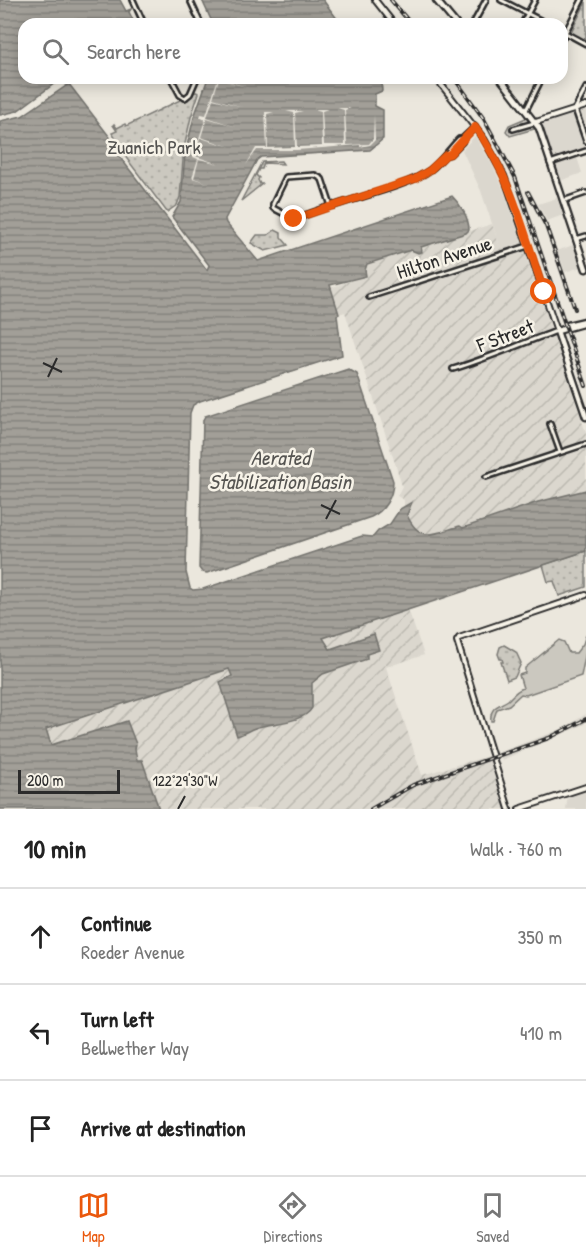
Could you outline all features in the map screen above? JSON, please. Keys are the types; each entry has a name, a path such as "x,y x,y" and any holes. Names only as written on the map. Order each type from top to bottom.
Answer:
{"main road":[{"path":"436,0 451,18"},
{"path":"505,84 536,122 586,269"},
{"name":"F Street","path":"557,331 567,328 568,325 585,321"},
{"path":"557,331 586,417"}],"street":[{"path":"132,0 141,18"},
{"path":"190,0 198,18"},
{"path":"375,0 389,18"},
{"path":"476,18 486,0"},
{"path":"501,0 536,18"},
{"path":"526,18 535,0"},
{"path":"568,25 582,0"},
{"path":"568,34 586,44"},
{"path":"174,84 180,95 186,98 194,84"},
{"path":"441,84 475,127 504,176 557,331"},
{"path":"526,110 539,84"},
{"path":"586,88 575,109 586,141"},
{"path":"513,129 586,105"},
{"path":"331,206 323,180 315,175 286,177 273,208 294,219 415,179 430,170 459,139 475,127"},
{"path":"550,163 586,151"},
{"path":"563,201 586,194"},
{"path":"576,239 586,236"},
{"name":"Hilton Avenue","path":"369,297 528,246"},
{"name":"F Street","path":"453,369 557,331"},
{"path":"550,424 560,452"},
{"path":"486,477 586,444"},
{"path":"509,809 457,641 459,638 586,595"},
{"path":"519,809 586,787"}],"shaded area":[{"path":"586,110 586,154 577,157 582,173 560,181 541,125"},
{"path":"475,136 503,188 522,242 501,250 481,191 462,150"},
{"path":"557,198 563,215 547,221 538,204"},
{"path":"492,224 501,249 522,242 586,433 586,490 538,502 463,528 427,535 419,533 411,524 407,515 412,505 411,502 404,507 404,500 397,496 402,486 394,460 345,312 339,314 330,288 365,276 367,264"},
{"path":"573,245 581,267 565,272 557,251"},
{"path":"408,609 424,655 386,667 422,775 488,756 505,809 159,809 142,760 137,760 135,749 51,745 45,729 230,669 232,676 225,678 237,736 252,729 305,716 312,708 312,683 323,674 367,654 373,634 330,649 323,638"},
{"path":"586,714 585,724 502,760 499,752 562,729"},
{"path":"582,789 586,790 586,809 566,809 568,795"}],"green space":[{"path":"586,2 586,40 571,32"},
{"name":"Zuanich Park","path":"192,93 199,93 184,148 180,197 177,205 167,212 121,151 112,133 117,131 113,125 117,128 125,124 126,126 180,100 188,100"},
{"path":"526,118 534,129 510,136 506,131 509,125"},
{"path":"281,161 283,164 264,163 256,175 262,184 241,201 262,162"},
{"path":"275,230 281,233 281,237 288,245 265,251 251,243 257,235 268,235"},
{"path":"586,551 586,587 559,596 554,581 548,582 543,565"},
{"path":"586,635 586,652 581,676 526,695 521,694 509,705 497,709 491,721 493,710 523,688 519,675 525,673 525,668 559,640 564,642 569,653 576,653"},
{"path":"504,645 516,652 521,663 515,677 507,680 502,659 498,654 500,647"}],"water":[{"path":"0,0 120,0 126,11 131,9 129,12 132,18 18,18 18,84 54,84 17,111 0,115"},
{"path":"202,0 323,0 336,18 210,18"},
{"path":"69,84 119,149 119,156 207,270 209,265 172,217 181,202 185,154 194,117 206,84 381,84 382,91 375,94 375,106 383,110 383,139 370,150 261,157 257,160 225,219 258,261 452,196 464,212 469,230 466,233 421,247 422,252 411,250 367,264 366,276 330,285 339,314 337,315 342,355 193,405 190,413 186,572 190,588 203,589 362,536 373,537 390,524 400,509 412,502 407,515 417,530 429,534 460,526 463,528 538,502 586,490 586,551 323,638 330,649 374,634 379,650 367,654 367,659 323,674 312,683 312,708 302,717 294,720 255,728 237,736 220,682 232,676 229,669 46,729 51,745 127,721 136,744 137,760 142,760 159,809 0,809 0,121 22,116"},
{"name":"Aerated Stabilization Basin","path":"348,369 357,374 393,481 387,503 371,517 207,573 202,572 199,568 203,420 205,416"}],"pier":[{"path":"216,84 213,98 243,107 213,99 207,117 237,127 207,118 201,137 231,147 200,138 195,156 219,164 199,159 194,178 208,183 192,178 198,159 193,157 205,120 200,117 201,114 206,115"},
{"path":"337,108 351,108 345,110 347,145 369,144 373,139 374,115 375,140 370,145 360,147 360,145 297,150 257,150 246,165 256,148 267,148 265,112 274,112 267,114 268,148 295,147 294,113 286,111 303,111 295,113 297,147 322,146 321,111 314,109 328,109 322,111 324,145 345,145 344,110"}],"railway":[{"path":"391,0 406,18"},
{"path":"458,84 484,119 515,177 586,386"},
{"path":"528,192 546,226 575,309"},
{"path":"371,809 413,785 549,738 586,719"}],"route":[{"path":"294,219 422,176 450,154 475,127 504,176 544,292"}]}
